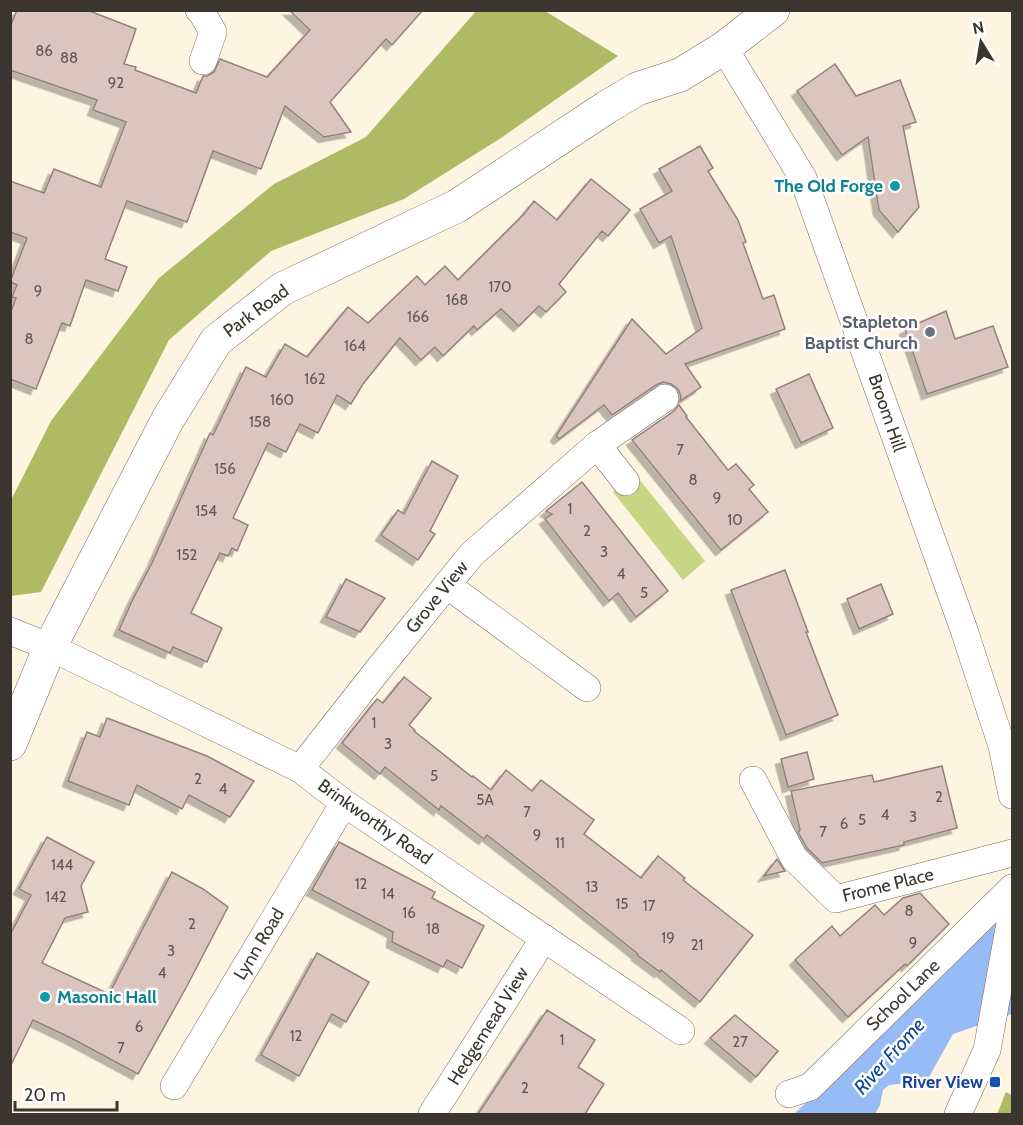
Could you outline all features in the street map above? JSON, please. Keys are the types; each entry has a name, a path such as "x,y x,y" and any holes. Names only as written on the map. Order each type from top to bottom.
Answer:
{"main road":[{"name":"Park Road","path":"10,744 50,647 168,419 216,341 282,289 457,206 637,89 680,75 724,48 773,10"}],"street":[{"path":"199,10 213,32 203,61"},
{"name":"Broom Hill","path":"724,48 803,178 964,630 1002,746 1012,795"},
{"name":"Grove View","path":"300,769 472,554 597,446 665,398"},
{"path":"597,446 626,482"},
{"path":"447,585 587,688"},
{"name":"Brinkworthy Road","path":"10,631 50,647 300,769 344,803 681,1031"},
{"name":"Frome Place","path":"753,780 794,858 836,899 1012,853"},
{"name":"Lynn Road","path":"174,1086 344,803"},
{"name":"School Lane","path":"789,1094 810,1087 1012,888"},
{"path":"958,1114 987,1050 1012,912"},
{"name":"Hedgemead View","path":"432,1114 544,938"}],"green space":[{"path":"477,10 545,11 618,56 501,138 404,199 271,251 169,340 41,592 11,596 11,500 51,421 159,278 274,184 366,137"},
{"path":"635,474 705,561 683,580 613,492"},
{"path":"1006,1092 1012,1095 1012,1114 997,1114"}],"water":[{"name":"River Frome","path":"1012,910 1012,1014 953,1034 929,1077 889,1085 883,1090 880,1105 875,1114 794,1114 1001,918"}],"building":[{"path":"17,10 87,10 136,29 124,64 196,93 203,76 214,72 220,59 267,77 310,30 289,10 423,10 392,45 386,39 330,102 351,132 324,137 285,106 261,169 213,151 187,222 127,201 105,259 127,267 118,291 86,280 70,326 62,323 36,389 10,379 10,314 16,298 12,297 17,285 10,282 27,238 10,232 10,181 44,193 54,169 101,187 126,122 93,110 97,100 10,70 10,27"},
{"path":"835,64 856,96 900,80 916,122 903,126 919,207 898,232 879,210 868,137 842,155 797,91"},
{"path":"700,146 713,168 708,171 738,220 746,242 743,243 763,299 774,295 785,329 685,364 701,387 680,401 681,396 678,389 663,382 612,415 604,405 559,439 556,436 632,319 666,354 702,328 671,236 659,243 640,209 672,191 659,169"},
{"path":"591,179 630,210 608,236 602,231 559,284 566,292 546,312 539,306 519,326 501,309 477,330 474,326 443,356 435,347 421,360 400,338 363,384 351,404 337,395 318,433 300,424 286,452 268,443 233,518 248,525 237,551 232,548 228,556 220,553 191,613 222,628 207,662 173,647 170,653 119,630 152,563 210,433 213,435 246,367 266,377 285,344 307,357 348,307 368,323 417,276 425,285 445,266 458,280 524,214 534,201 557,220"},
{"name":"Stapleton Baptist Church","path":"946,311 955,339 993,326 1008,367 927,394 905,329"},
{"path":"809,374 833,428 801,443 776,389"},
{"path":"679,405 728,470 736,464 754,485 749,489 768,512 721,550 632,440 674,411"},
{"path":"432,461 458,476 430,531 435,534 418,560 381,535 398,510 404,514"},
{"path":"582,482 668,591 636,617 618,593 609,601 545,519 552,514 546,511"},
{"path":"785,570 838,715 786,735 731,590"},
{"path":"346,579 385,598 360,632 326,617"},
{"path":"881,584 893,614 859,629 847,599"},
{"path":"404,677 431,698 409,725 472,777 491,790 506,770 532,791 541,780 594,820 584,834 641,878 658,856 685,878 683,880 753,935 700,1002 661,970 660,972 637,955 487,835 484,839 441,806 439,810 385,767 380,774 342,743 377,699 383,703"},
{"path":"107,718 207,756 254,781 230,817 189,795 182,809 137,785 129,805 68,781 87,732 100,737"},
{"path":"807,752 814,779 788,787 781,759"},
{"path":"942,766 957,828 904,842 904,845 822,863 807,848 798,832 800,830 791,791 872,775 874,782"},
{"path":"47,837 94,862 81,886 88,912 65,918 42,963 109,994 172,872 203,889 228,907 138,1074 33,1020 10,1067 10,935 31,895 19,889"},
{"path":"339,842 435,892 432,898 484,926 462,968 447,960 443,967 392,942 393,932 312,890"},
{"path":"777,859 785,871 764,876"},
{"path":"920,893 949,924 907,966 905,964 848,1017 795,960 832,926 840,936 875,905 884,915 903,898"},
{"path":"317,953 369,982 346,1022 332,1014 299,1076 261,1055"},
{"path":"547,1010 595,1040 578,1067 604,1084 585,1114 478,1114"},
{"path":"735,1015 778,1051 756,1077 710,1038"}],"place":[{"name":"The Old Forge","path":"895,186"},
{"name":"Stapleton Baptist Church","path":"930,332"},
{"name":"Masonic Hall","path":"45,997"},
{"name":"River View","path":"995,1082"}]}
